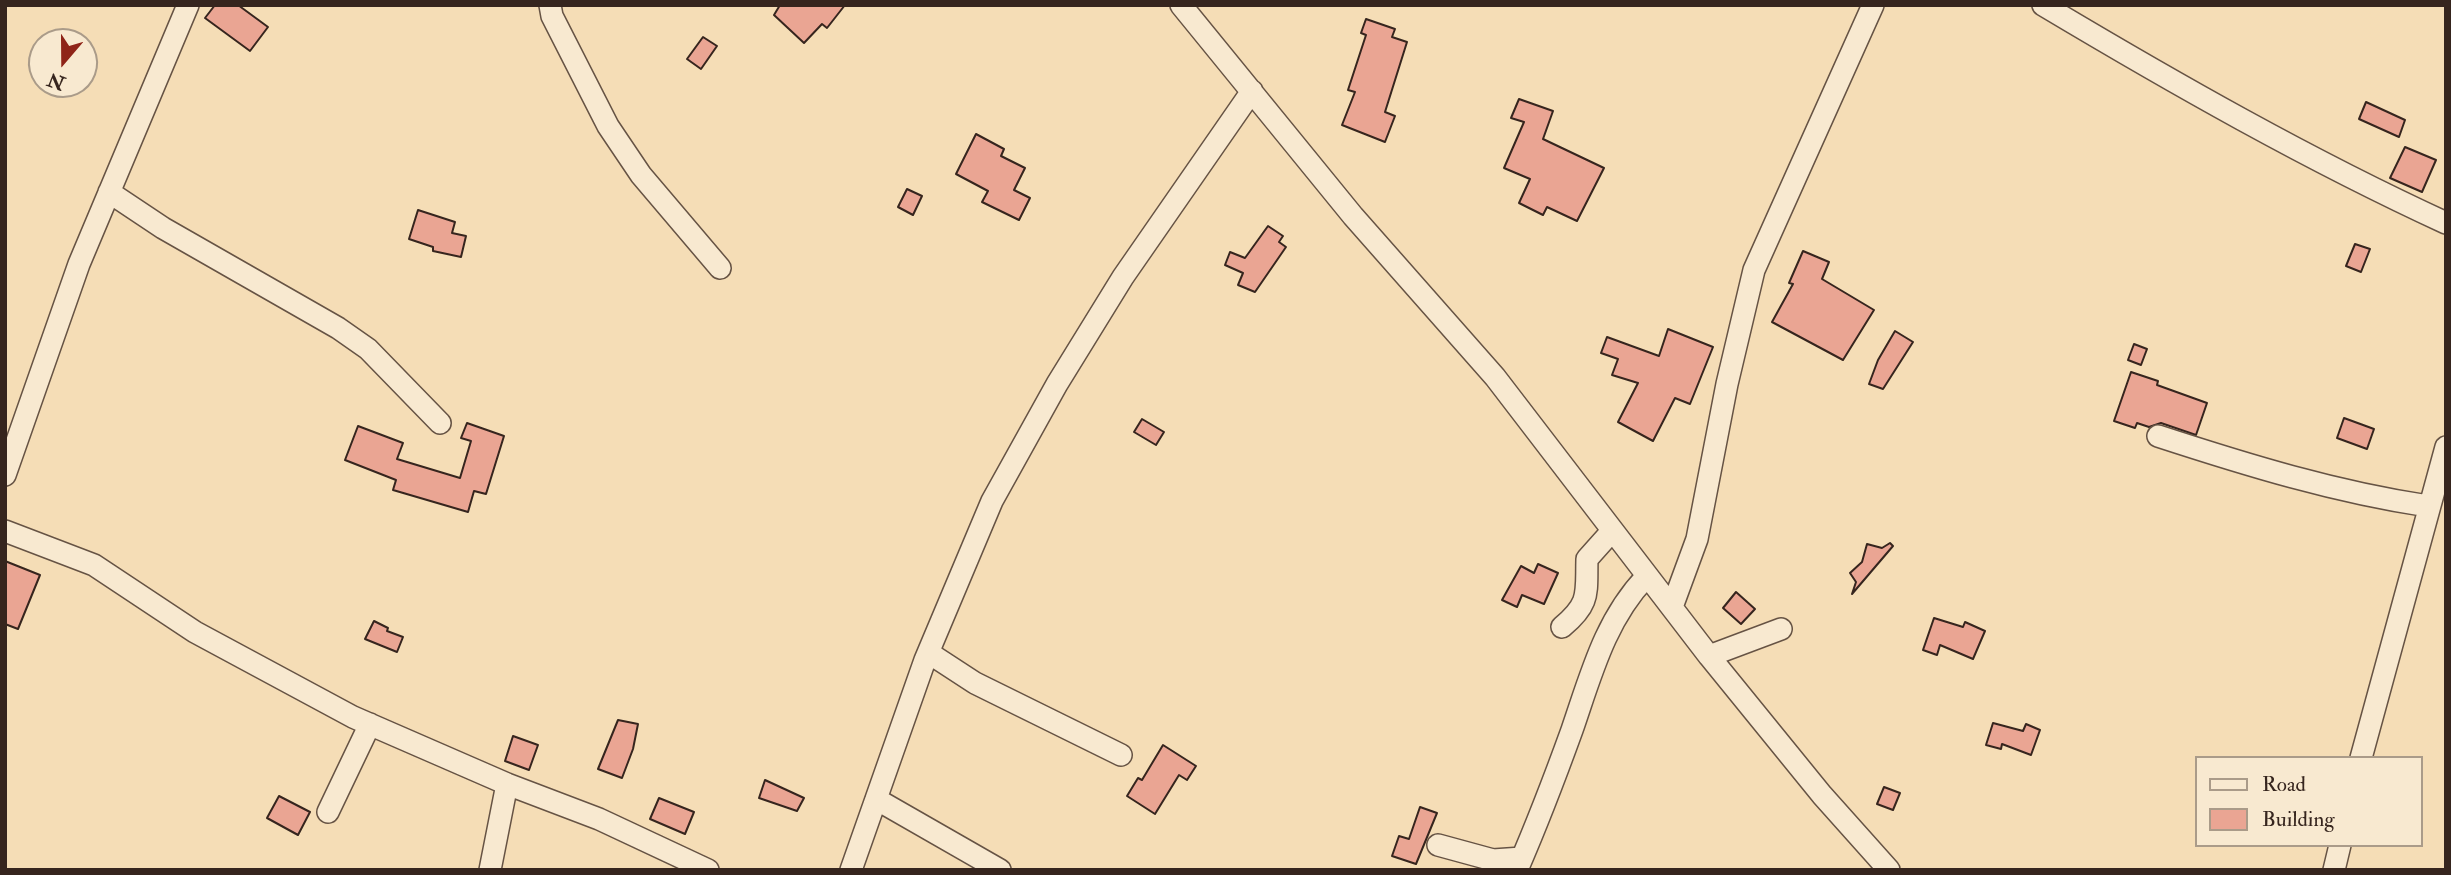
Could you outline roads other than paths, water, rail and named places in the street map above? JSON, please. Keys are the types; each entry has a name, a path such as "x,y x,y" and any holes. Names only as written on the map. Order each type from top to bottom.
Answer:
{"street":[{"path":"5,475 74,275 188,5"},
{"path":"550,5 552,16 608,126 641,175 720,268"},
{"path":"1181,5 1353,216 1495,377 1709,656 1822,795 1889,870"},
{"path":"1672,607 1698,539 1727,384 1754,271 1873,5"},
{"path":"2043,5 2301,150 2446,223"},
{"path":"851,870 929,653 992,501 1057,384 1123,277 1252,91"},
{"path":"110,192 163,228 358,342 440,423"},
{"path":"2158,436 2326,487 2428,506"},
{"path":"2362,756 2446,447"},
{"path":"5,531 94,565 234,655 370,724 507,785 599,819 708,870"},
{"path":"1562,626 1581,610 1588,590 1587,559 1612,531"},
{"path":"1438,845 1519,864 1544,807 1597,653 1625,599 1646,577"},
{"path":"1709,656 1781,629"},
{"path":"929,653 975,683 1121,755"},
{"path":"328,812 370,724"},
{"path":"490,870 507,785"},
{"path":"876,799 1000,870"},
{"path":"2334,870 2340,847"}]}
